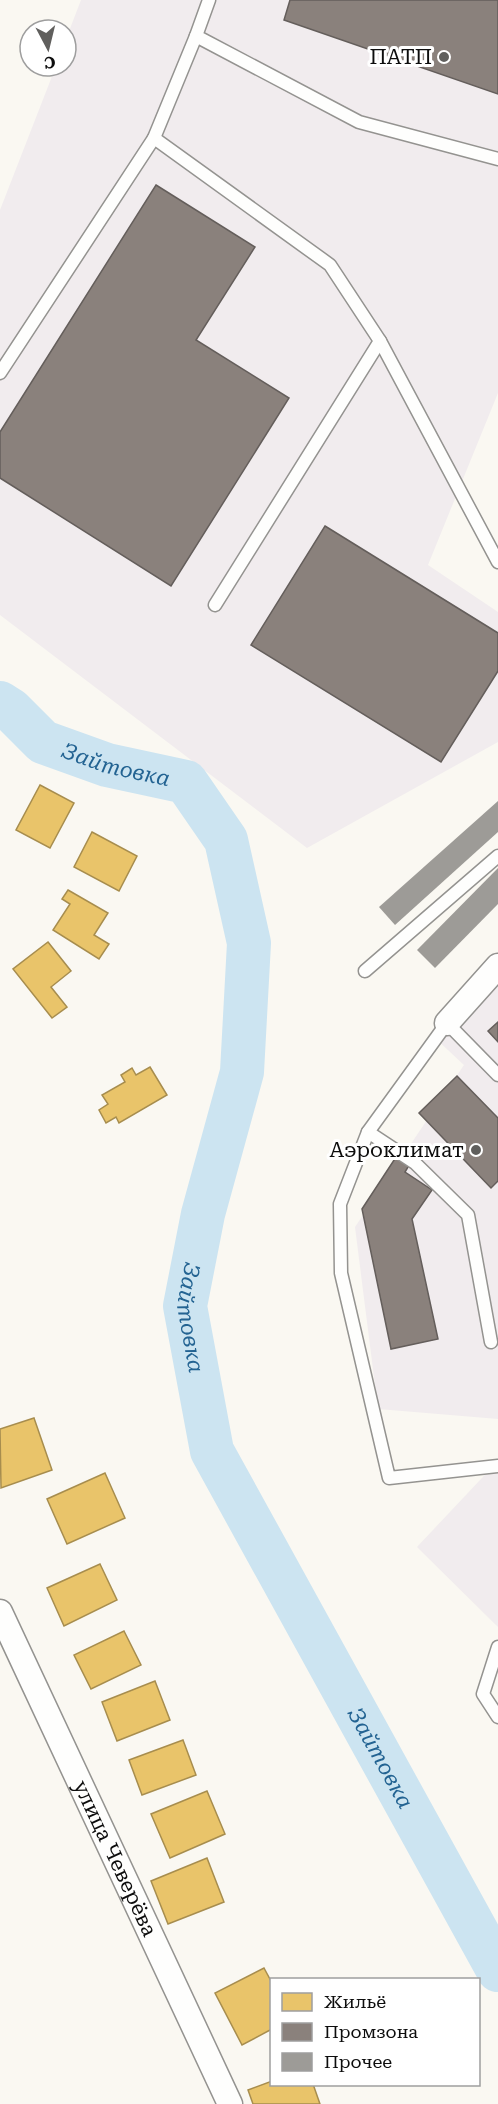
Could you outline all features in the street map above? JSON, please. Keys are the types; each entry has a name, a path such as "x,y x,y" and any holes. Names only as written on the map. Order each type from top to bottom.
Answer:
{"street":[{"path":"447,1023 498,966"},
{"name":"улица Чеверёва","path":"0,1612 230,2104"}],"lane":[{"path":"0,374 154,138 209,0"},
{"path":"196,36 359,122 498,159"},
{"path":"154,138 330,265 380,341 498,562"},
{"path":"215,605 380,341"},
{"path":"365,971 498,856"},
{"path":"498,1075 447,1023 369,1132 340,1204 341,1273 389,1478 498,1466"},
{"path":"369,1132 415,1163 468,1215 491,1342"},
{"path":"498,1647 483,1694 498,1717"}],"shaded area":[{"path":"81,0 498,0 498,393 428,565 498,612 498,742 307,848 0,615 0,210 51,78 78,78 78,18 74,18"},
{"path":"498,968 498,1419 378,1409 355,1227 464,1065 433,1036"},
{"path":"498,1461 498,1627 417,1547"}],"building: Жильё":[{"path":"40,785 74,803 50,848 16,830"},
{"path":"92,832 137,856 119,891 74,867"},
{"path":"68,890 108,913 94,935 109,944 99,959 53,930 70,904 62,899"},
{"path":"48,942 71,971 51,987 67,1007 52,1018 13,969"},
{"path":"150,1067 167,1095 119,1123 116,1117 106,1123 99,1110 108,1104 102,1095 125,1082 121,1075 132,1068 136,1075"},
{"path":"34,1418 52,1470 1,1488 0,1429"},
{"path":"105,1473 125,1518 67,1544 47,1499"},
{"path":"100,1564 117,1600 64,1626 47,1588"},
{"path":"124,1631 141,1665 91,1689 74,1655"},
{"path":"155,1681 170,1720 117,1741 102,1702"},
{"path":"183,1740 196,1775 142,1795 129,1760"},
{"path":"207,1791 225,1834 170,1858 151,1814"},
{"path":"207,1858 224,1902 168,1924 151,1881"},
{"path":"264,1968 270,1979 270,2030 242,2045 215,1993"},
{"path":"270,2082 270,2086 314,2086 320,2104 253,2104 248,2090"}],"building: Промзона":[{"name":"ПАТП","path":"290,0 498,0 498,94 284,20"},
{"path":"156,185 255,247 196,340 289,398 171,586 0,478 0,432"},
{"path":"325,526 498,633 498,671 441,762 251,645"},
{"path":"498,1022 498,1042 488,1031"},
{"name":"Аэроклимат","path":"457,1076 498,1118 498,1181 491,1188 419,1113"},
{"path":"398,1154 411,1162 405,1172 432,1190 412,1219 438,1339 391,1349 362,1209"}],"building: Прочее":[{"path":"498,801 498,832 395,925 379,907"},
{"path":"498,868 498,904 435,968 417,950"}],"waterway":[{"name":"Зайтовка","path":"0,703 11,710 43,742 107,765 186,782 226,840 249,943 242,1072 203,1214 185,1306 212,1451 498,1970"}],"place":[{"name":"ПАТП","path":"444,57"},
{"name":"Аэроклимат","path":"476,1150"}]}
